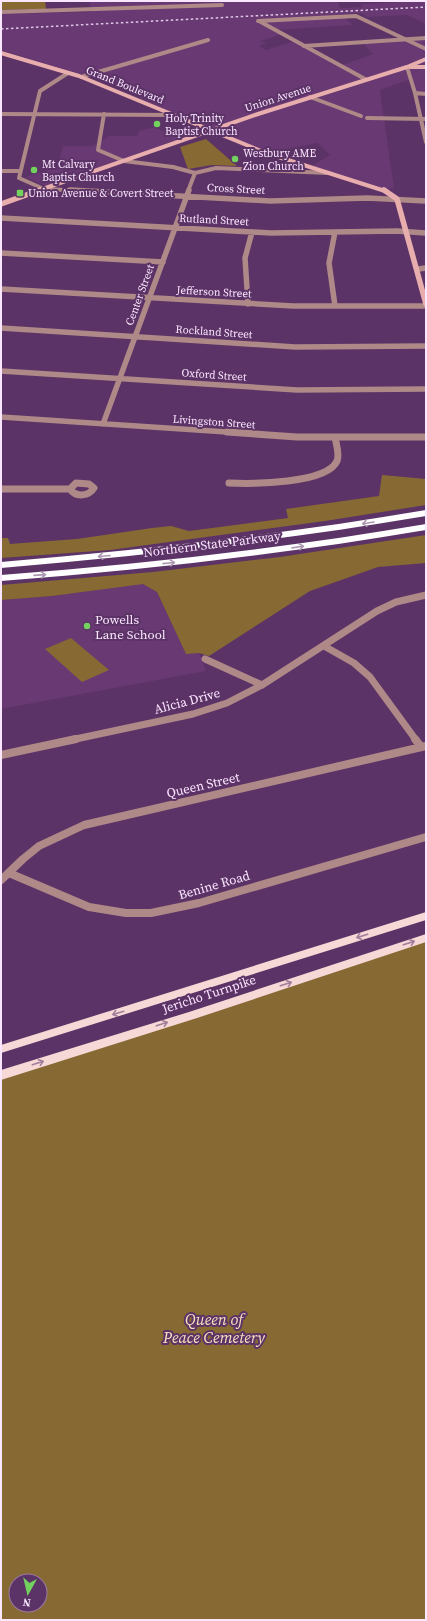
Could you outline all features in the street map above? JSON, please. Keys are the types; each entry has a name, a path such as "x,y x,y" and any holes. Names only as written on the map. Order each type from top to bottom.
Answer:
{"highway":[{"name":"Northern State Parkway","path":"1,564 109,555 211,544 310,532 426,513"},
{"name":"Northern State Parkway","path":"1,578 78,572 216,557 316,544 426,527"}],"main road":[{"name":"Jericho Turnpike","path":"1,1049 426,916"},
{"name":"Jericho Turnpike","path":"1,1075 193,1015 426,938"}],"street":[{"path":"193,1 195,6"},
{"path":"1,12 88,7 222,5"},
{"path":"365,79 258,21 356,16 426,49"},
{"path":"304,46 426,38"},
{"path":"81,77 208,40"},
{"name":"Grand Boulevard","path":"1,53 81,77 273,156 383,190 398,199"},
{"name":"Union Avenue","path":"3,203 210,130 365,79 407,67 426,59"},
{"path":"426,67 407,67 423,119 426,142"},
{"path":"1,171 20,171 40,91 68,73"},
{"path":"415,94 426,94"},
{"path":"310,97 362,116"},
{"path":"1,114 173,115"},
{"path":"104,114 98,150 124,161 173,167 194,173 208,168 328,173"},
{"path":"367,118 423,119"},
{"name":"Cross Street","path":"20,171 18,178 44,188 299,201 353,198 426,201"},
{"name":"Center Street","path":"104,424 194,173"},
{"path":"398,199 406,232 418,269 426,305"},
{"path":"1,210 3,203"},
{"name":"Rutland Street","path":"1,218 252,232 426,233"},
{"path":"248,304 245,258 252,232"},
{"path":"335,232 329,263 335,306"},
{"path":"1,253 163,262"},
{"path":"418,269 426,268"},
{"name":"Jefferson Street","path":"1,289 293,306 426,305"},
{"name":"Rockland Street","path":"1,328 294,347 426,346"},
{"name":"Oxford Street","path":"1,371 297,390 426,389"},
{"name":"Livingston Street","path":"1,417 297,437 426,437"},
{"path":"229,483 257,484 317,476 329,470 337,462 338,455 335,437"},
{"path":"1,489 70,488"},
{"name":"Alicia Drive","path":"1,755 199,712 227,704 262,685 376,611 396,602 426,595"},
{"path":"324,646 354,663 370,677 424,746"},
{"path":"205,659 262,685"},
{"name":"Queen Street","path":"1,880 26,856 40,846 84,825 424,746"},
{"name":"Benine Road","path":"9,873 89,907 126,913 151,913 200,903 426,836"}],"shaded area":[{"path":"90,1 337,1 340,8 363,7 361,4 426,1 426,24 407,15 367,17 361,13 340,14 353,25 275,30 282,34 261,41 267,43 259,46 266,50 295,41 340,66 373,54 362,42 426,38 426,94 415,93 411,79 380,90 394,188 387,190 309,168 330,155 318,143 266,153 204,128 109,83 1,50 1,14 91,12"},
{"path":"154,127 182,139 46,186 25,177 58,166 63,146 93,146 109,136 137,136 139,131"},
{"name":"Powells Lane School","path":"152,582 186,654 199,653 206,671 1,709 1,600 52,596"}],"green space":[{"path":"1,1 45,1 46,9 1,10"},
{"path":"206,139 237,166 212,165 188,169 180,147"},
{"path":"382,475 426,479 426,505 325,521 110,550 1,558 1,538 8,538 10,544 77,539 171,526 189,531 288,518 286,509 379,496"},
{"path":"426,535 426,563 378,567 310,591 209,656 199,653 186,654 157,592 143,584 52,596 1,600 1,585 153,572 280,557"},
{"path":"71,638 109,670 82,682 45,649"},
{"name":"Queen of Peace Cemetery","path":"426,938 426,1620 1,1620 1,1075"}],"railway":[{"path":"1,29 426,7"}],"place":[{"name":"Holy Trinity Baptist Church","path":"157,124"},
{"name":"Westbury AME Zion Church","path":"235,159"},
{"name":"Mt Calvary Baptist Church","path":"34,170"},
{"name":"Union Avenue & Covert Street","path":"20,193"},
{"name":"Powells Lane School","path":"87,626"}]}
